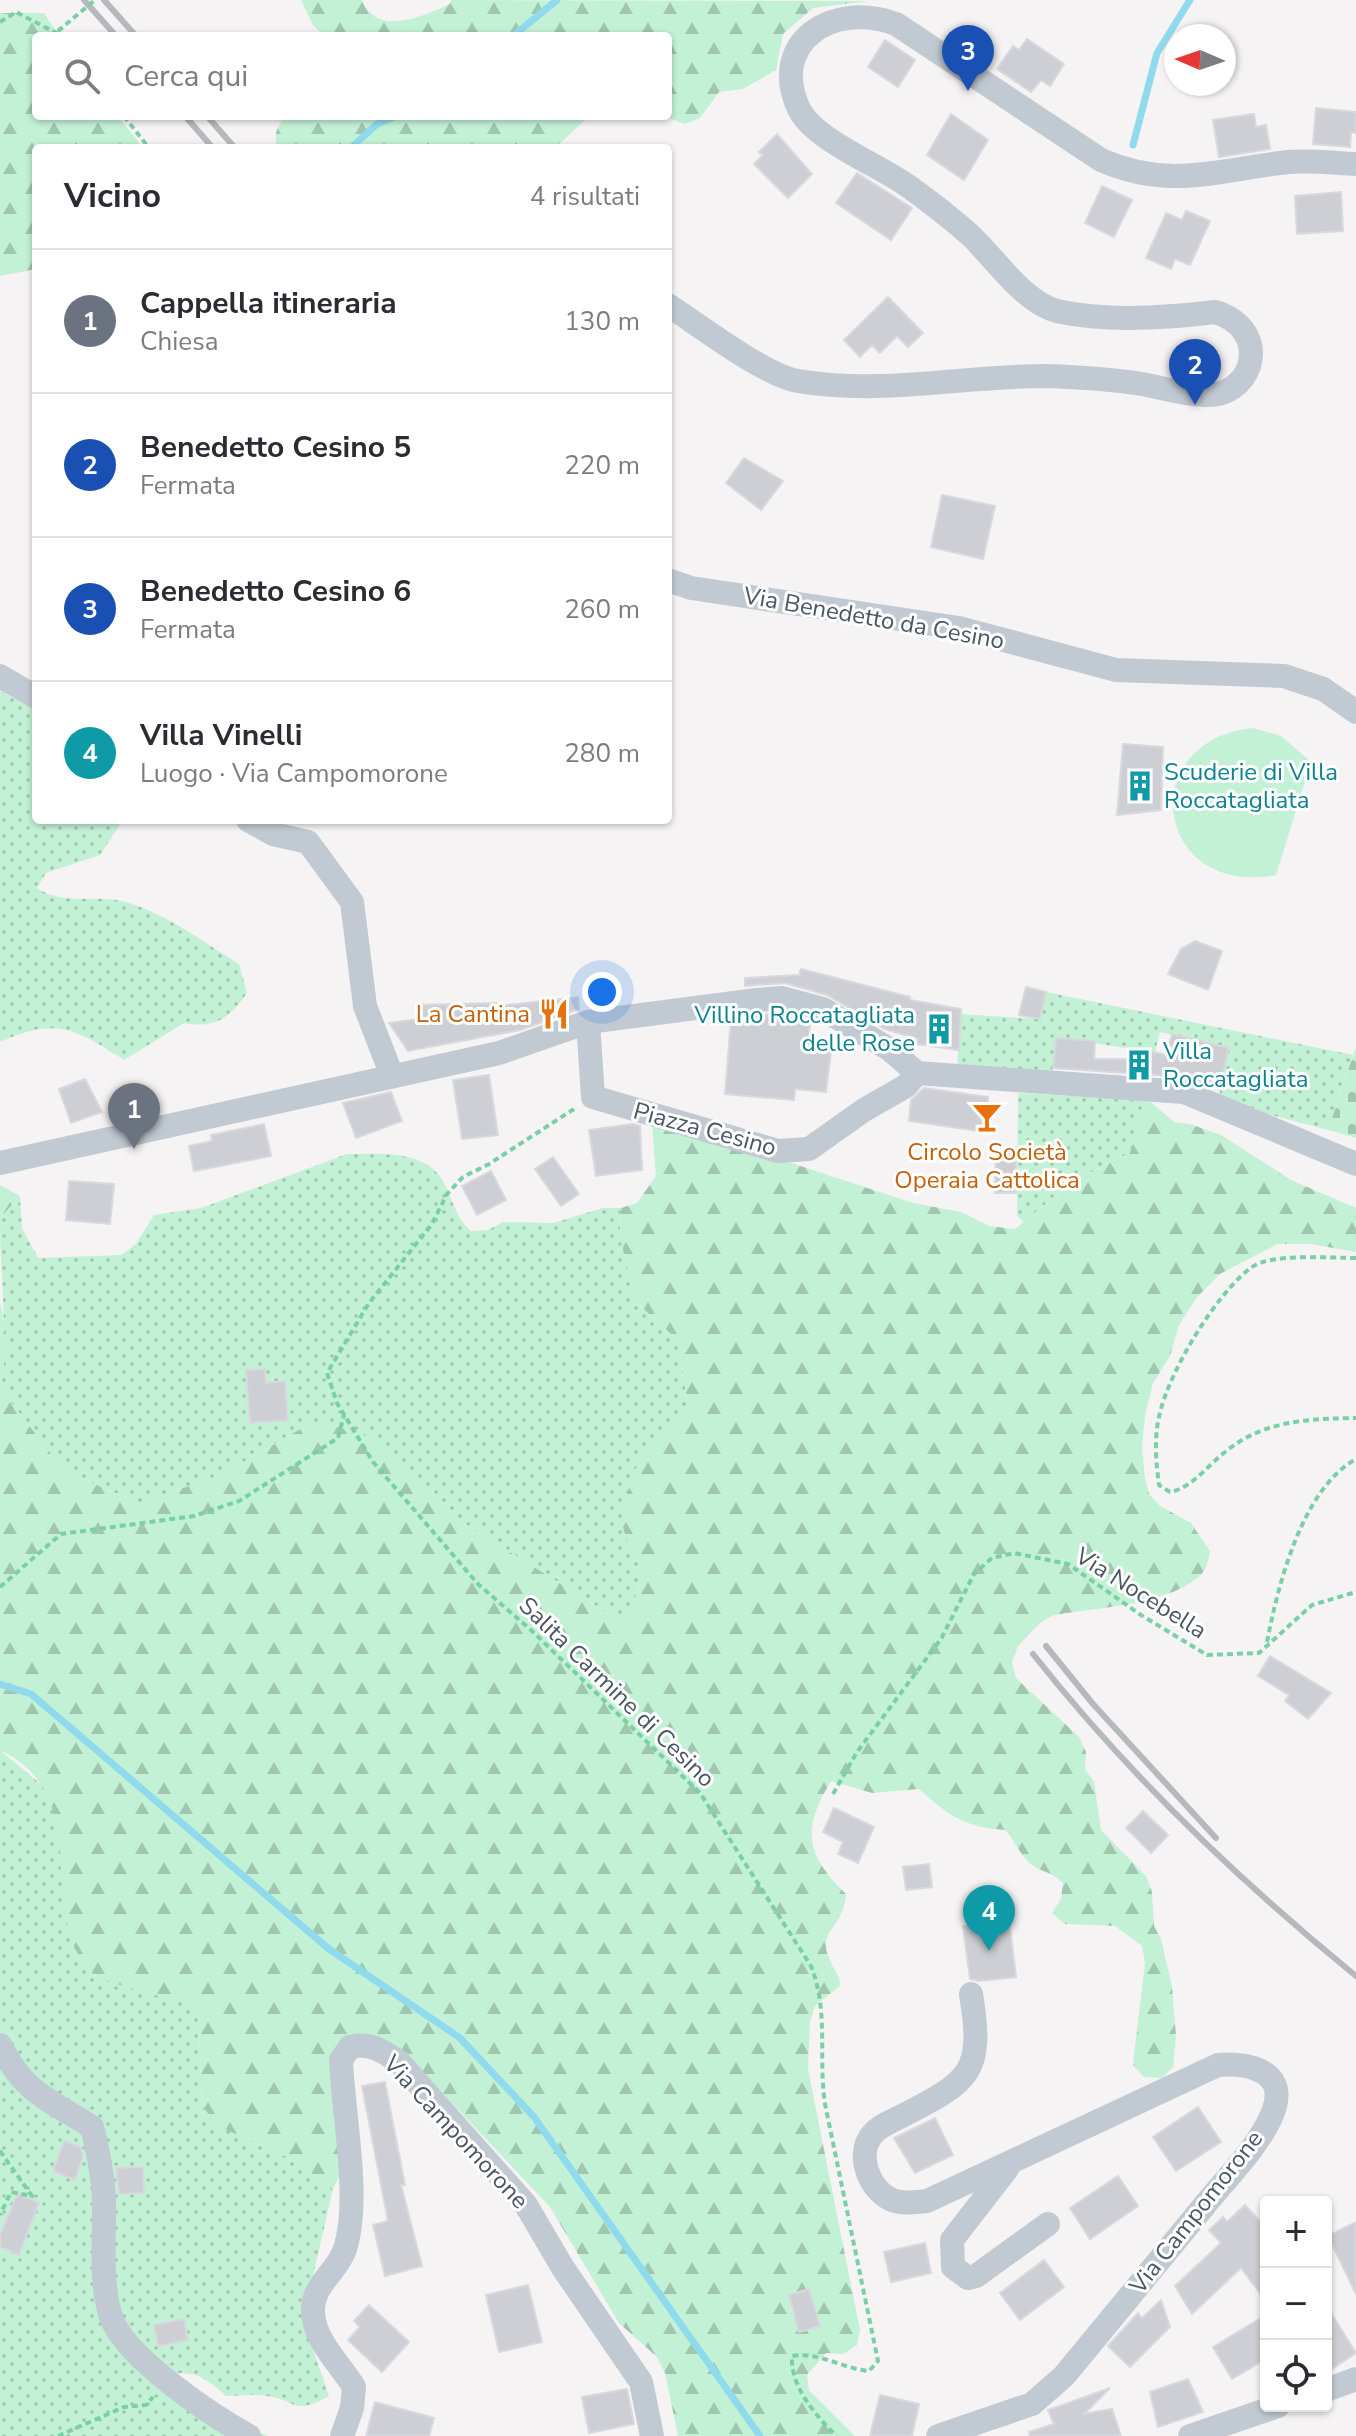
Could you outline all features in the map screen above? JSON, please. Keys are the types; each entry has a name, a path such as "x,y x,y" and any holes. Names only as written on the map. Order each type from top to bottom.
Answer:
{"street":[{"path":"672,308 737,351 795,380 865,387 1044,376 1109,379 1207,395 1234,387 1244,377 1251,350 1240,324 1228,316 1215,312 1104,316 1054,310 1021,289 970,236 907,185 815,130 800,112 793,92 792,69 799,47 812,30 831,17 853,12 875,14 896,24 1101,160 1130,173 1168,178 1290,162 1356,164"},
{"name":"Via Benedetto da Cesino","path":"672,581 691,588 959,628 1116,670 1284,676 1323,689 1356,712"},
{"path":"0,676 32,695"},
{"path":"255,824 273,834 308,842 352,902 365,1006 392,1076"},
{"path":"0,1163 499,1053 588,1022 782,998 823,1009 889,1049 917,1073 1184,1092 1356,1164"},
{"path":"588,1022 593,1097"},
{"name":"Piazza Cesino","path":"593,1097 778,1151 809,1149 864,1110 906,1086 917,1073"},
{"name":"Via Campomorone","path":"938,2436 1032,2404 1064,2376 1240,2162 1270,2118 1276,2103 1274,2085 1268,2074 1254,2066 1218,2065 927,2201 908,2203 892,2200 875,2187 868,2174 866,2151 870,2137 950,2091 968,2068 978,2036 971,1994"},
{"name":"Via Campomorone","path":"342,2436 354,2387 322,2342 313,2313 317,2289 345,2250 352,2186 341,2060 350,2047 362,2044 381,2050 399,2062 526,2205 563,2268 641,2382 652,2436"},
{"path":"0,2045 16,2076 27,2087 92,2127 101,2163 108,2299 113,2322 129,2343 191,2400 249,2436"},
{"name":"Via Campomorone","path":"1011,2164 952,2240 953,2267 968,2278 976,2276 1048,2224"},
{"path":"1332,2388 1356,2379"},
{"path":"1190,2436 1260,2412"}],"path":[{"path":"0,22 16,12 58,31 95,0"},
{"path":"127,120 146,144"},
{"name":"Salita Carmine di Cesino","path":"593,1097 489,1164 463,1177 447,1194 432,1224 369,1303 327,1373 344,1415 373,1462 478,1584 532,1631 700,1793 811,1966 820,1988 824,2025 819,2064 825,2104 878,2361 869,2371 852,2370 806,2354 792,2356 791,2370 814,2412 836,2436"},
{"path":"1356,1258 1292,1259 1254,1265 1223,1298 1173,1378 1159,1417 1159,1485 1170,1492 1181,1490 1227,1449 1278,1424 1301,1419 1356,1418"},
{"path":"0,1587 61,1534 153,1524 194,1516 239,1501 338,1438 344,1415"},
{"path":"1266,1644 1294,1545 1321,1491 1333,1476 1356,1459"},
{"name":"Via Nocebella","path":"833,1794 857,1752 941,1639 974,1574 992,1558 1014,1553 1068,1564 1141,1615 1207,1655 1249,1656 1259,1653 1312,1605 1356,1592"},
{"path":"0,2151 32,2196 11,2192 0,2215"},
{"path":"58,2436 124,2407 146,2405 169,2381"}],"green space":[{"path":"301,0 362,0 369,12 389,21 427,14 450,4 451,0 870,1 813,8 783,34 776,70 743,89 719,92 700,118 685,124 672,119 672,32 320,32 313,25"},
{"path":"0,13 44,13 56,32 32,32 32,120 121,120 140,144 32,144 32,270 0,276"},
{"path":"282,120 585,120 559,144 276,144 276,132"},
{"path":"0,691 32,708 32,824 120,824 100,855 46,873 37,888 58,897 126,902 156,914 239,964 247,993 221,1020 205,1024 184,1023 124,1060 92,1040 65,1030 36,1030 0,1042"},
{"path":"1253,728 1281,736 1311,762 1276,875 1235,876 1204,864 1184,842 1174,815 1175,786 1189,760 1214,739"},
{"path":"1046,992 1353,1055 1328,1130 1218,1101 1229,1048 1160,1032 1155,1052 1056,1038 1052,1077 957,1072 960,1014 1040,1019"},
{"path":"1356,1047 1356,1138 1328,1130"},
{"path":"1018,1093 1146,1100 1130,1153 1073,1181 1024,1222 1017,1216"},
{"path":"1146,1098 1174,1122 1221,1135 1291,1180 1356,1208 1356,1252 1311,1244 1277,1244 1220,1274 1197,1297 1179,1325 1170,1356 1153,1383 1145,1415 1142,1447 1149,1494 1160,1506 1191,1523 1210,1551 1202,1573 1166,1595 1054,1615 1041,1622 1018,1646 1012,1662 1016,1678 1079,1737 1086,1752 1085,1769 1094,1782 1101,1830 1146,1876 1152,1892 1154,1926 1161,1939 1172,1987 1176,2035 1173,2067 1162,2078 1144,2077 1133,2065 1145,1963 1142,1946 1115,1926 1065,1924 1052,1913 1061,1899 1063,1883 1030,1864 1005,1830 968,1823 939,1806 919,1789 872,1793 831,1781 815,1814 812,1841 823,1867 846,1894 840,1917 826,1942 827,1953 841,1985 815,2006 810,2021 808,2069 860,2330 857,2345 843,2354 826,2353 807,2375 809,2390 855,2436 678,2436 665,2373 657,2357 619,2323 550,2207 403,2051 356,2039 340,2175 333,2189 296,2161 218,2126 202,2106 198,2006 98,1977 75,1947 66,1918 56,1825 47,1796 30,1770 0,1750 0,1301 7,1339 1,1389 64,1471 139,1503 221,1475 304,1427 326,1424 364,1435 429,1488 451,1515 617,1619 632,1614 642,1566 626,1538 622,1523 631,1476 649,1448 684,1415 687,1399 680,1351 672,1335 636,1302 620,1238 621,1208 637,1203 656,1176 652,1125 764,1154 913,1203 961,1212 989,1226 1015,1229 1074,1181 1130,1153"},
{"path":"347,1154 398,1155 422,1162 441,1178 460,1218 471,1231 488,1230 503,1222 553,1223 603,1208 621,1208 620,1238 636,1302 672,1335 680,1351 687,1399 684,1415 649,1448 626,1538 642,1566 632,1614 617,1619 451,1515 429,1488 304,1427 221,1475 139,1503 63,1471 1,1389 4,1325 0,1218 20,1196 22,1228 38,1258 122,1255 136,1244 154,1215 201,1208"},
{"path":"0,1185 20,1196 0,1218"},
{"path":"0,1750 43,1786 56,1815 94,1976 198,2006 202,2106 219,2126 296,2161 333,2189 303,2320 329,2396 301,2406 267,2396 226,2396 195,2375 157,2375 231,2422 268,2436 0,2436"}],"building":[{"path":"1027,39 1064,64 1050,86 1041,80 1031,92 997,69 1013,46 1019,50"},
{"path":"885,40 915,60 898,87 868,67"},
{"path":"1316,108 1356,112 1356,133 1351,132 1350,147 1313,144"},
{"path":"951,114 988,140 964,180 927,155"},
{"path":"1254,114 1256,127 1266,125 1270,149 1219,157 1213,120"},
{"path":"777,134 812,174 788,198 754,164 763,155 759,152"},
{"path":"857,173 912,208 891,240 836,203"},
{"path":"1102,186 1132,200 1114,237 1085,223"},
{"path":"1341,192 1343,231 1297,234 1295,196"},
{"path":"1186,211 1210,221 1190,265 1175,259 1171,269 1146,258 1166,213 1182,220"},
{"path":"888,297 923,333 908,347 897,336 880,353 872,345 860,357 844,340"},
{"path":"744,458 783,481 761,510 726,483"},
{"path":"942,495 995,506 983,559 931,547"},
{"name":"Scuderie di Villa Roccatagliata","path":"1123,744 1163,747 1161,810 1117,815"},
{"path":"1195,941 1222,951 1208,990 1168,974 1181,949"},
{"path":"801,969 910,997 910,1000 961,1009 959,1050 916,1044 918,1039 885,1029 827,995 785,983 745,986 745,978 799,975"},
{"path":"1026,987 1046,992 1040,1019 1019,1015"},
{"path":"578,997 579,1009 520,1030 408,1051 389,1023 419,1019 416,1005 498,1003 499,1006"},
{"path":"781,1013 810,1021 808,1053 831,1051 826,1092 795,1089 794,1100 725,1094 731,1019 747,1020 746,1016"},
{"name":"Villa Roccatagliata","path":"1172,1034 1229,1048 1219,1090 1185,1077 1053,1068 1056,1038 1095,1041 1094,1059 1135,1059 1138,1048 1166,1055"},
{"path":"489,1075 498,1135 462,1139 453,1080"},
{"path":"85,1079 102,1112 71,1123 59,1089"},
{"path":"924,1088 988,1097 986,1132 909,1121 911,1100"},
{"path":"391,1092 402,1121 356,1138 343,1103"},
{"path":"264,1124 271,1156 194,1171 189,1146 212,1141 211,1135"},
{"path":"632,1124 640,1126 642,1170 596,1176 589,1130"},
{"path":"1016,1147 1016,1193 995,1193 996,1148"},
{"path":"553,1157 579,1194 561,1206 535,1169"},
{"path":"491,1171 506,1200 477,1215 462,1186"},
{"path":"69,1181 114,1184 110,1224 66,1220"},
{"path":"265,1369 266,1383 285,1381 288,1420 250,1423 246,1370"},
{"path":"1270,1656 1331,1693 1308,1719 1285,1701 1289,1695 1258,1676"},
{"path":"834,1808 874,1827 858,1863 838,1854 843,1842 823,1832"},
{"path":"1143,1811 1168,1835 1151,1853 1126,1828"},
{"path":"929,1864 932,1887 906,1890 903,1867"},
{"path":"1009,1920 1016,1977 970,1979 963,1926"},
{"path":"385,2082 405,2185 401,2185 422,2266 385,2276 373,2225 388,2221 362,2086"},
{"path":"1198,2107 1221,2142 1176,2171 1153,2137"},
{"path":"935,2118 953,2155 915,2173 894,2138"},
{"path":"64,2141 81,2147 83,2156 75,2180 53,2171"},
{"path":"143,2167 144,2193 119,2194 116,2168"},
{"path":"1118,2176 1138,2206 1090,2239 1070,2208"},
{"path":"18,2193 39,2203 19,2255 0,2247 0,2234"},
{"path":"1245,2205 1260,2221 1260,2293 1241,2268 1192,2314 1175,2286 1221,2243 1209,2230 1223,2217 1227,2222"},
{"path":"1356,2222 1356,2294 1332,2244 1332,2234"},
{"path":"925,2243 931,2273 891,2282 884,2252"},
{"path":"1044,2260 1064,2287 1020,2320 1000,2293"},
{"path":"528,2285 542,2342 499,2352 486,2295"},
{"path":"809,2289 820,2326 799,2332 789,2295"},
{"path":"1161,2300 1170,2327 1130,2367 1108,2346 1138,2313 1142,2318"},
{"path":"369,2305 409,2342 382,2372 348,2340 360,2327 354,2321"},
{"path":"1332,2315 1356,2353 1332,2369"},
{"path":"184,2319 188,2340 158,2346 154,2325"},
{"path":"1260,2319 1260,2363 1232,2379 1213,2347"},
{"path":"1188,2379 1203,2412 1158,2427 1150,2392"},
{"path":"1110,2388 1084,2414 1112,2409 1121,2436 1030,2436 1029,2432 1054,2424 1048,2410"},
{"path":"627,2389 634,2424 589,2433 582,2397"},
{"path":"880,2395 919,2404 912,2436 870,2436"},
{"path":"375,2402 434,2418 429,2436 366,2436"}],"waterway":[{"path":"518,32 557,0"},
{"path":"1133,145 1157,53 1190,0"},
{"path":"355,144 377,124 387,120"},
{"path":"0,1684 31,1694 329,1949 460,2038 534,2117 760,2436"}],"railway":[{"path":"84,0 112,32"},
{"path":"104,0 132,32"},
{"path":"188,120 210,144"},
{"path":"210,120 232,144"},
{"path":"1046,1646 1093,1704 1216,1838"},
{"path":"1033,1654 1107,1741 1186,1824 1269,1902 1356,1976"}],"place":[{"name":"Benedetto Cesino 6","path":"968,91"},
{"name":"Benedetto Cesino 5","path":"1195,405"},
{"name":"Scuderie di Villa Roccatagliata","path":"1140,786"},
{"name":"La Cantina","path":"554,1014"},
{"name":"Villino Roccatagliata delle Rose","path":"939,1029"},
{"name":"Villa Roccatagliata","path":"1139,1065"},
{"name":"Circolo Società Operaia Cattolica","path":"987,1117"},
{"name":"Cappella itineraria","path":"134,1149"},
{"name":"Villa Vinelli","path":"989,1951"}]}
